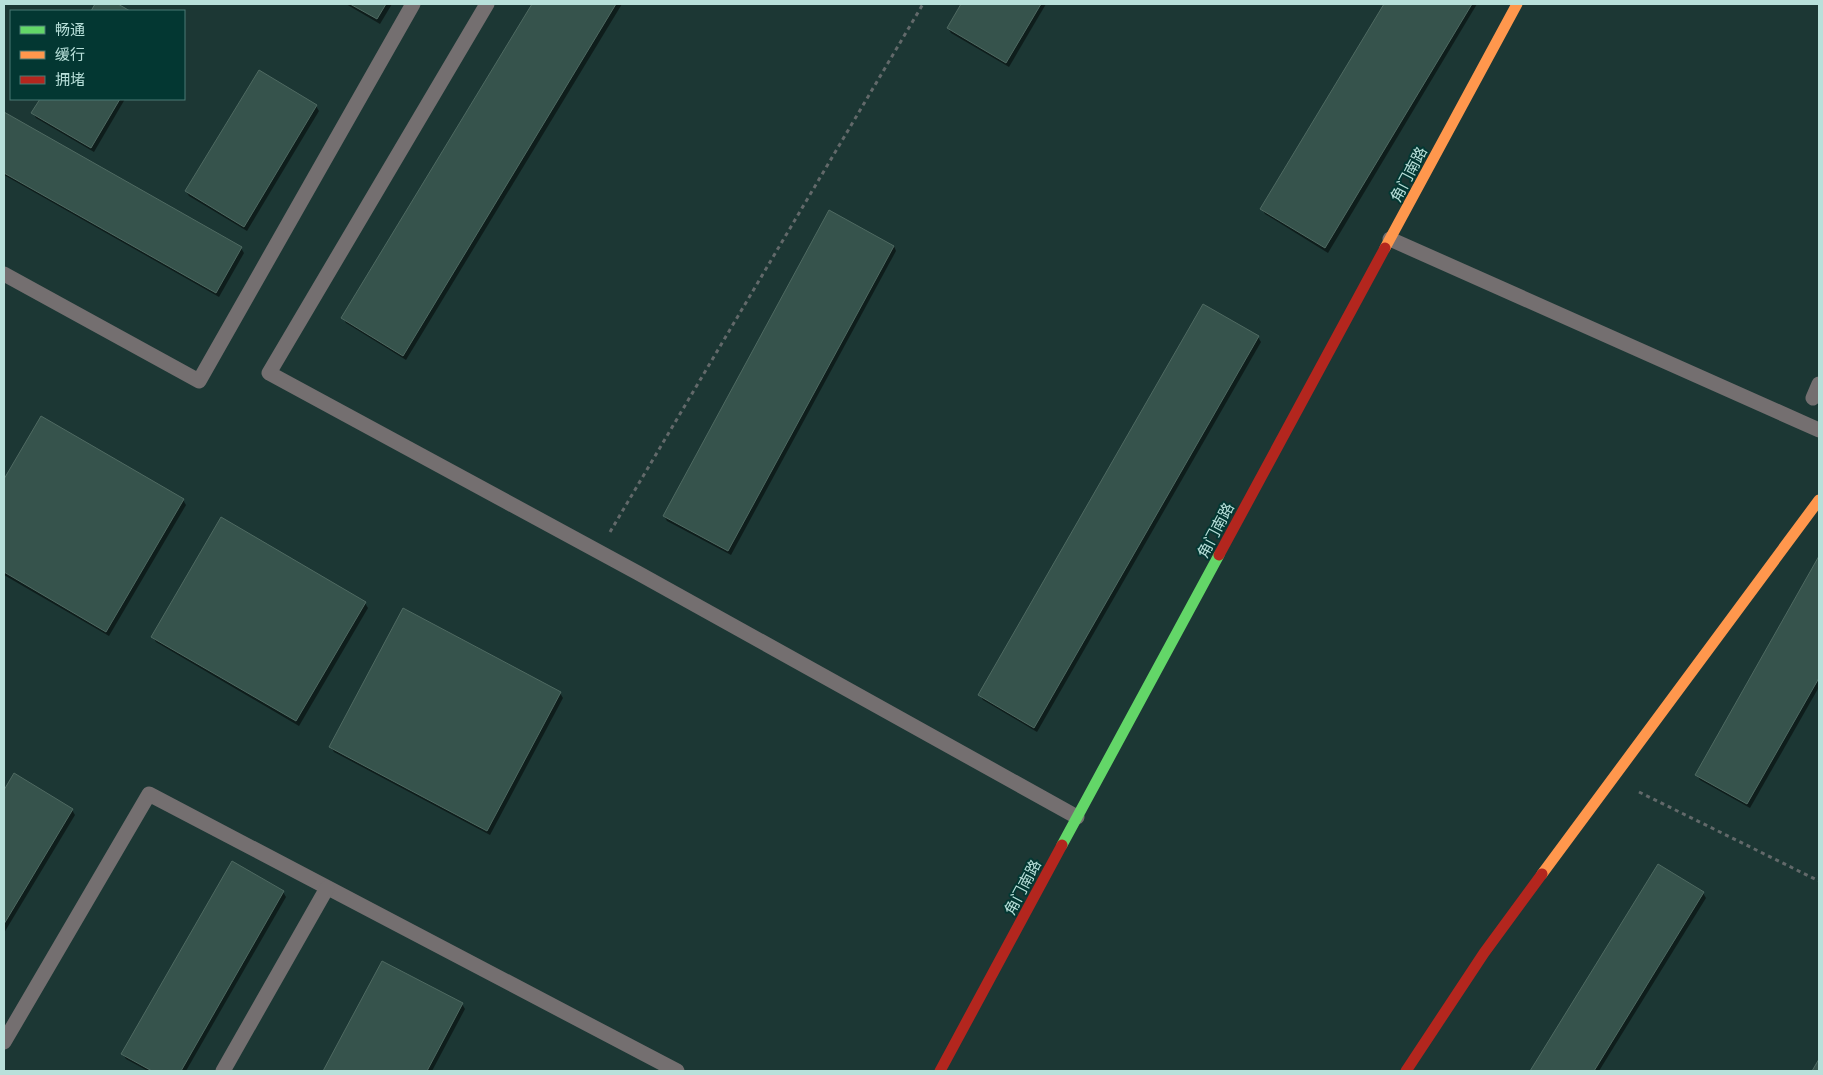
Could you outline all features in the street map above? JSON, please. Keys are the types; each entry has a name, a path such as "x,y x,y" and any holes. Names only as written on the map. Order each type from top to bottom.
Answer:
{"street":[{"name":"角门南路","path":"940,1071 1517,4"},
{"path":"1406,1071 1484,953 1614,780 1819,500"}],"lane":[{"path":"4,274 199,381 413,4"},
{"path":"487,4 269,374 598,552 1077,817"},
{"path":"1390,239 1819,430"},
{"path":"4,1042 149,794 677,1071"},
{"path":"223,1071 327,888"}],"path":[{"path":"598,552 923,4"},
{"path":"1614,780 1819,881"}],"building":[{"path":"95,4 118,4 128,10 92,10"},
{"path":"350,4 386,4 377,19"},
{"path":"532,4 616,4 403,356 341,318"},
{"path":"961,4 1041,4 1006,63 947,28"},
{"path":"1384,4 1472,4 1325,248 1260,209"},
{"path":"259,70 317,105 244,227 185,191"},
{"path":"39,100 119,100 91,148 31,113"},
{"path":"4,112 242,247 216,293 4,173"},
{"path":"829,210 894,246 728,551 663,516"},
{"path":"1203,304 1259,336 1034,728 978,695"},
{"path":"41,416 184,499 106,632 4,572 4,479"},
{"path":"221,517 366,602 296,721 151,637"},
{"path":"1819,556 1819,678 1747,804 1695,775"},
{"path":"403,608 561,692 487,831 329,747"},
{"path":"14,773 73,809 4,924 4,790"},
{"path":"232,861 284,891 181,1071 152,1071 121,1054"},
{"path":"1658,864 1704,892 1594,1071 1530,1071"},
{"path":"382,961 463,1003 427,1071 323,1071"},
{"path":"1819,1059 1819,1071 1812,1071"}],"traffic: fast":[{"path":"1062,845 1219,555"}],"traffic: slow":[{"path":"1385,248 1517,4"},
{"path":"1542,874 1819,500"}],"traffic: jam":[{"path":"1219,555 1385,248"},
{"path":"940,1071 1062,845"},
{"path":"1406,1071 1484,953 1542,874"}]}
